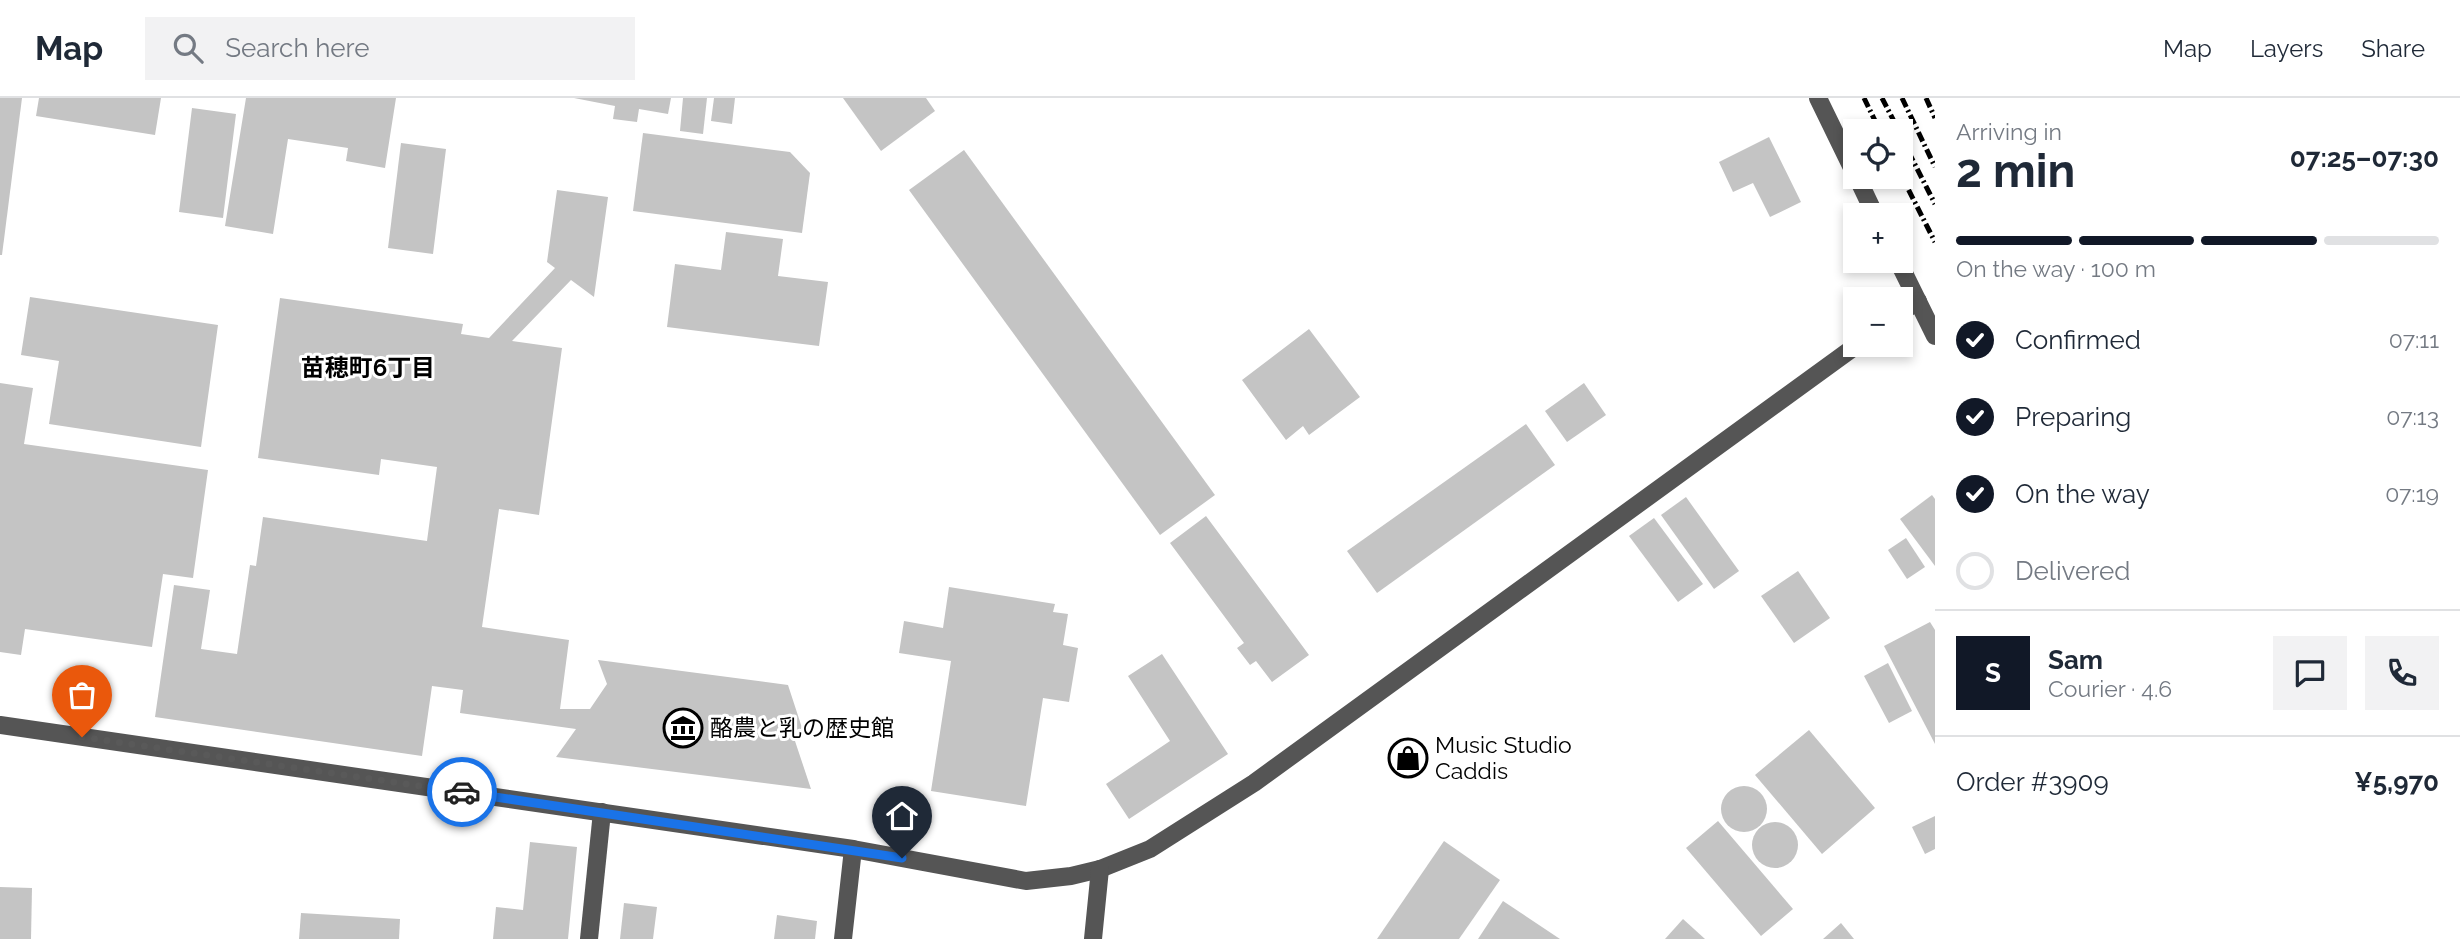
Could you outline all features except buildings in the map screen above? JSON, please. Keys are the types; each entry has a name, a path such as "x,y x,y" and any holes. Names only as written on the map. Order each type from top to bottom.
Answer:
{"street":[{"path":"1818,98 1843,149"},
{"path":"1904,273 1935,336"},
{"path":"1913,304 1918,301"},
{"path":"0,725 853,849 1026,881 1071,876 1100,869 1150,849 1255,783 1843,355"},
{"path":"589,939 602,812"},
{"path":"843,939 853,849"},
{"path":"1093,939 1100,869"}],"railway":[{"path":"1864,98 1874,119"},
{"path":"1882,98 1893,119"},
{"path":"1902,98 1935,167"},
{"path":"1926,98 1935,118"},
{"path":"1913,161 1935,204"},
{"path":"1908,189 1935,242"}],"way so far":[{"path":"82,737 462,792"}],"place":[{"name":"酪農と乳の歴史館","path":"683,728"},
{"name":"Music Studio Caddis","path":"1408,758"}],"district":[{"name":"苗穂町6丁目","path":"368,368"}],"route":[{"path":"462,792 902,858"}]}
